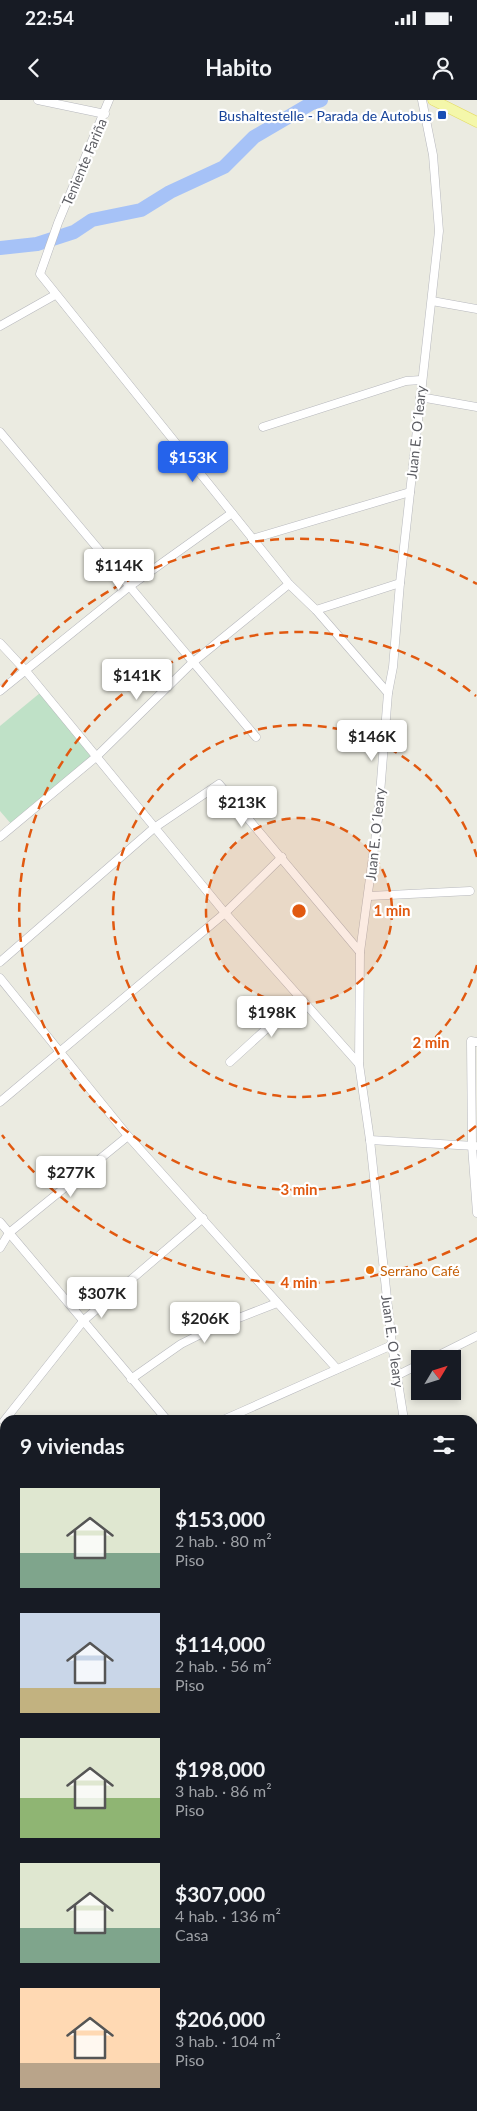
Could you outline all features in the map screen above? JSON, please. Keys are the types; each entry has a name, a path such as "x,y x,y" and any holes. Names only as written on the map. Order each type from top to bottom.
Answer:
{"main road":[{"path":"432,100 477,122"}],"street":[{"path":"38,100 105,114"},
{"name":"Teniente Fariña","path":"55,295 40,274 58,222 105,114 109,100"},
{"name":"Juan E. O´leary","path":"403,1415 392,1345 370,1140 359,1064 360,952 378,819 388,693 393,667 400,583 439,231 433,155 422,100"},
{"path":"0,326 55,295 289,584 316,610 388,693"},
{"path":"432,301 477,309"},
{"path":"263,427 406,381 422,380"},
{"path":"420,397 477,407"},
{"path":"0,432 256,737"},
{"path":"252,539 410,492"},
{"path":"0,690 130,586 232,513"},
{"path":"316,610 400,583"},
{"path":"0,837 96,757 192,663 289,584"},
{"path":"0,642 26,671 224,913 359,1064"},
{"path":"0,962 154,828 218,784 282,857 360,952"},
{"path":"0,1102 58,1051 224,913 282,857"},
{"path":"369,896 470,891"},
{"path":"0,978 128,1136 337,1370"},
{"path":"230,1062 300,998"},
{"path":"477,1042 471,1041 477,1213"},
{"path":"0,1248 9,1233 128,1136"},
{"path":"370,1140 475,1146"},
{"path":"7,1415 84,1320 202,1218"},
{"path":"0,1222 163,1415"},
{"path":"131,1379 181,1344 213,1328 277,1303"},
{"path":"449,1350 477,1336"},
{"path":"234,1415 392,1345"},
{"path":"398,1375 411,1368"}],"green space":[{"path":"40,693 93,757 12,825 0,811 0,726"}],"waterway":[{"path":"0,248 37,244 74,232 92,220 141,210 170,192 224,167 254,137 312,103 321,100"}],"place":[{"name":"Bushaltestelle - Parada de Autobus","path":"442,115"},
{"name":"Serrano Café","path":"370,1270"}]}
